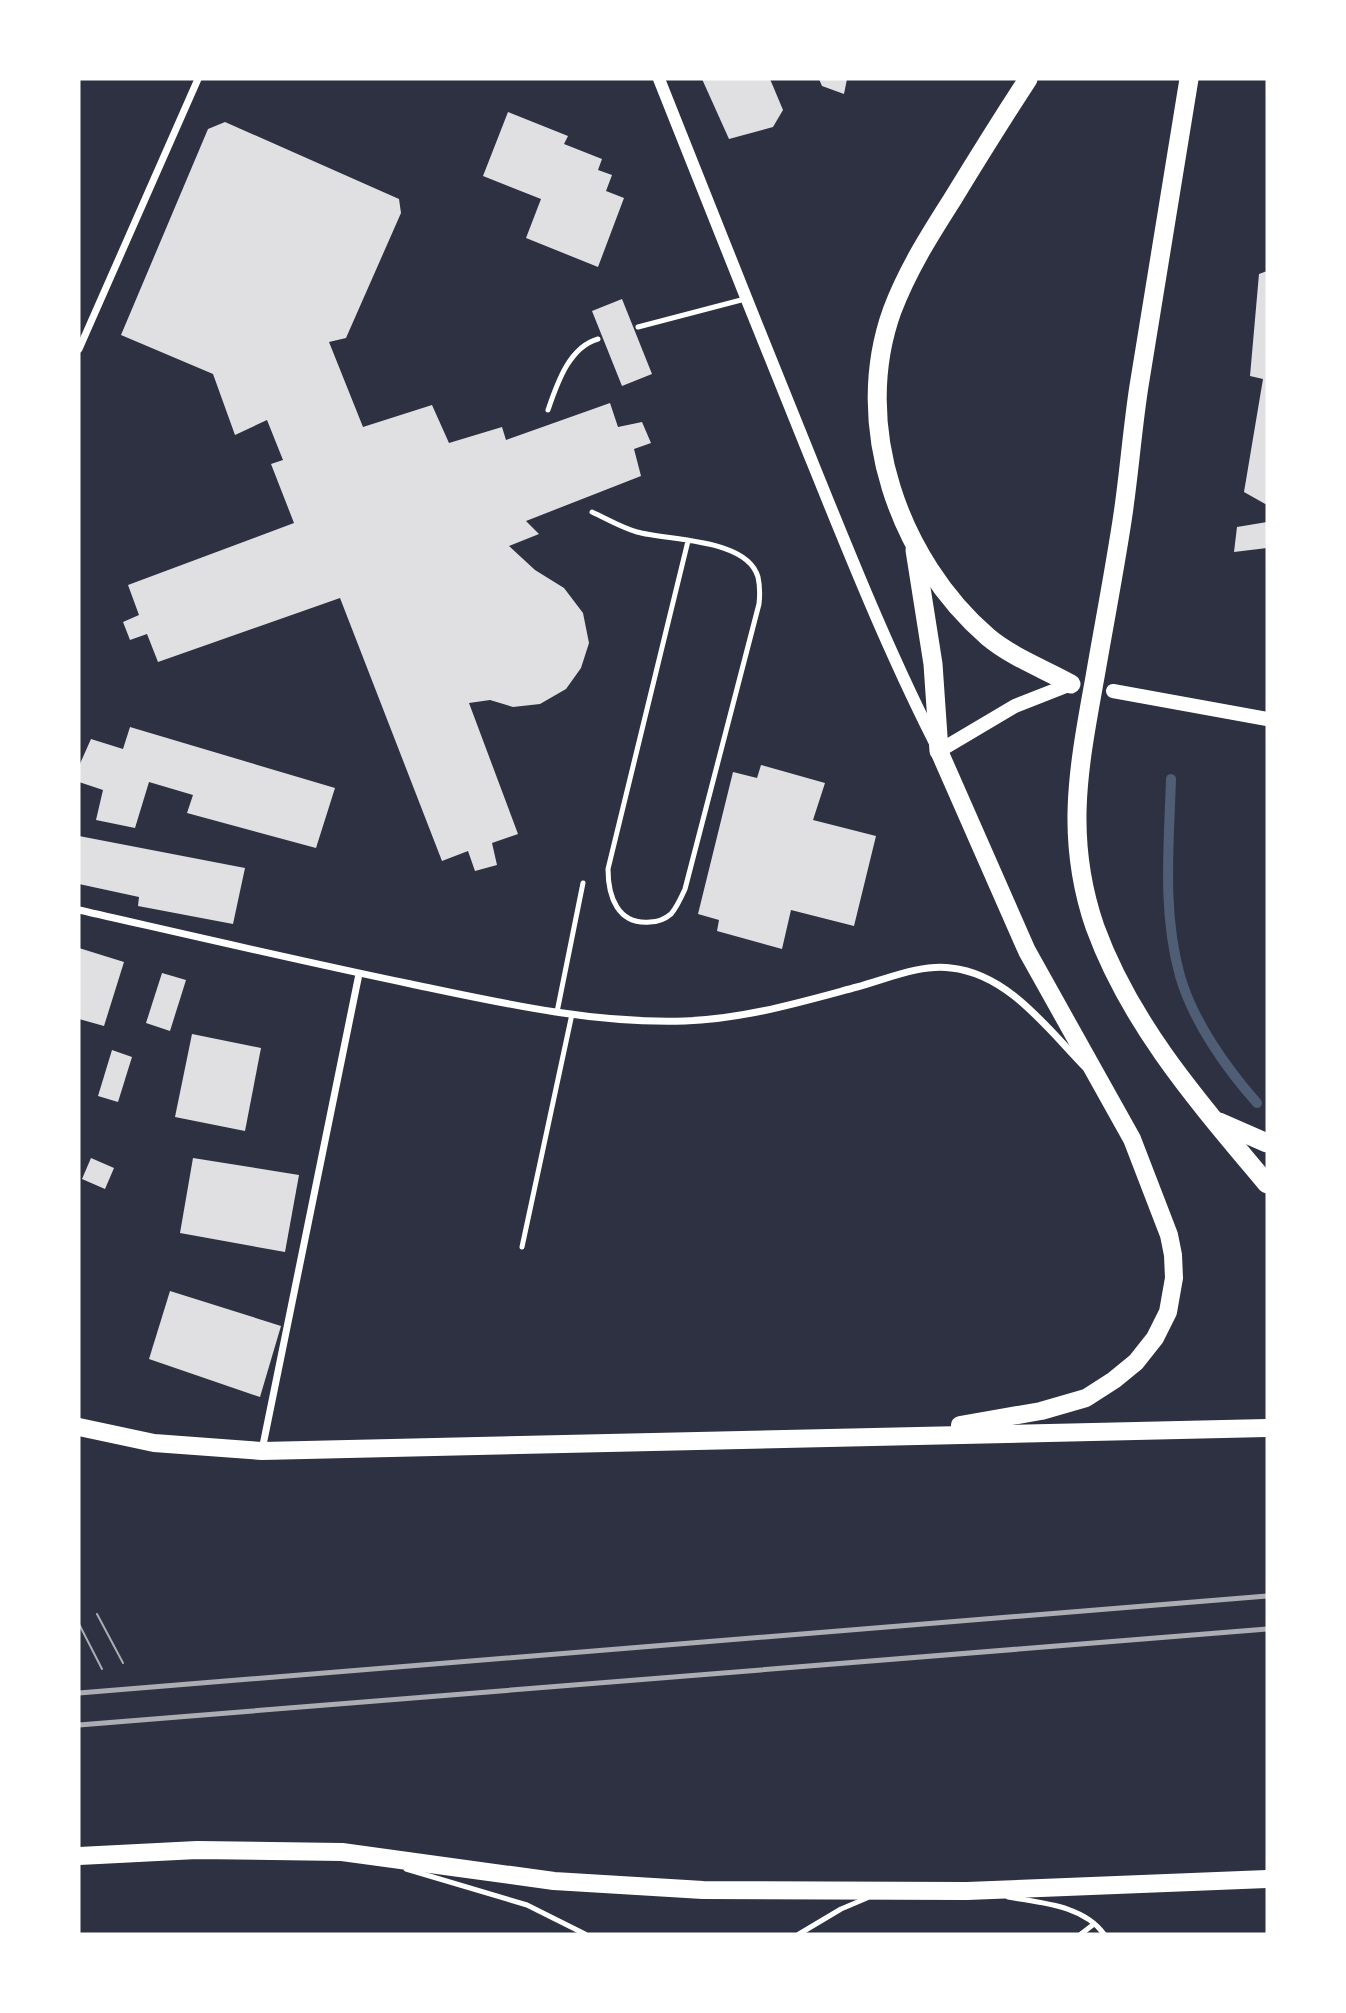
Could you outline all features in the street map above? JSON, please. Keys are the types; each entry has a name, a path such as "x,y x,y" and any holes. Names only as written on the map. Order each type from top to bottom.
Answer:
{"highway":[{"path":"1028,79 958,189 903,285 885,334 879,364 877,405 881,443 898,509 914,542 950,597 990,639 1071,684"},
{"path":"1189,79 1139,390 1118,548 1080,761 1076,800 1077,844 1095,926 1126,995 1153,1041 1212,1119 1267,1184"},
{"path":"914,542 933,664 939,751"},
{"path":"1212,1119 1267,1143"}],"main road":[{"path":"872,1436 975,1423 1041,1411 1086,1398 1136,1362 1155,1338 1168,1312 1174,1278 1173,1255 1163,1216 1132,1139 1027,951 939,751 1015,706 1071,684"},
{"path":"1113,691 1267,719"},
{"path":"79,1427 154,1443 262,1451 1267,1428"},
{"path":"79,1856 197,1850 342,1852 554,1881 651,1888 967,1891 1267,1878"}],"street":[{"path":"79,349 198,79"},
{"path":"659,79 871,607 898,670 939,751"},
{"path":"79,910 359,974 572,1014 683,1021 707,1019 806,1001 928,968 949,967 970,971 992,980 1014,996 1103,1086"},
{"path":"262,1451 359,974"}],"lane":[{"path":"638,327 746,299"},
{"path":"548,410 556,386 572,358 589,341 598,339"},
{"path":"592,512 635,532 688,541 721,547 735,552 749,561 758,575 759,604 685,889 670,915 658,922 642,923 622,915 618,910 608,886 608,869 688,541"},
{"path":"557,1012 583,883"},
{"path":"522,1247 572,1014"},
{"path":"342,1852 455,1882 527,1905 585,1934"},
{"path":"967,1891 1058,1906 1076,1912 1104,1934"},
{"path":"799,1934 858,1900 891,1892"},
{"path":"1081,1934 1094,1924"}],"building":[{"path":"702,79 770,79 783,110 773,127 729,139"},
{"path":"819,79 847,79 844,94 822,86"},
{"path":"508,112 568,136 564,144 602,159 598,170 612,175 606,191 624,198 598,267 526,238 541,199 483,176"},
{"path":"225,122 399,199 401,213 346,338 329,342 363,427 432,405 449,443 502,427 506,440 610,403 618,427 642,422 651,443 634,449 641,476 526,521 539,534 509,546 535,570 564,588 583,613 589,643 581,668 566,689 540,704 513,707 490,700 469,703 518,834 492,843 497,865 475,871 468,851 442,861 340,598 158,662 147,634 130,640 123,622 139,615 128,585 294,523 271,464 283,460 267,420 235,435 213,374 121,335 208,129"},
{"path":"1267,271 1267,505 1244,492 1263,379 1250,376 1259,274"},
{"path":"622,299 652,374 622,386 592,311"},
{"path":"1267,522 1267,548 1234,552 1237,527"},
{"path":"130,727 335,788 316,848 187,813 193,795 149,782 135,828 96,820 103,790 79,782 79,766 91,739 123,749"},
{"path":"761,765 825,783 813,820 876,836 854,926 791,910 782,949 717,931 719,920 698,914 733,772 757,778"},
{"path":"79,836 245,868 233,924 138,906 139,897 79,884"},
{"path":"79,948 124,962 104,1026 79,1019"},
{"path":"162,973 186,980 170,1031 146,1023"},
{"path":"192,1034 261,1048 245,1131 175,1117"},
{"path":"112,1050 132,1057 118,1102 98,1096"},
{"path":"91,1158 114,1168 105,1189 82,1179"},
{"path":"193,1158 299,1175 285,1252 180,1233"},
{"path":"170,1291 281,1326 260,1397 149,1359"}],"waterway":[{"path":"1171,779 1169,903 1174,952 1180,976 1202,1027 1234,1075 1257,1103"}],"tram line":[{"path":"97,1614 123,1663"},
{"path":"79,1624 102,1669"}],"railway":[{"path":"79,1693 1267,1596"},
{"path":"79,1725 1267,1629"}]}
